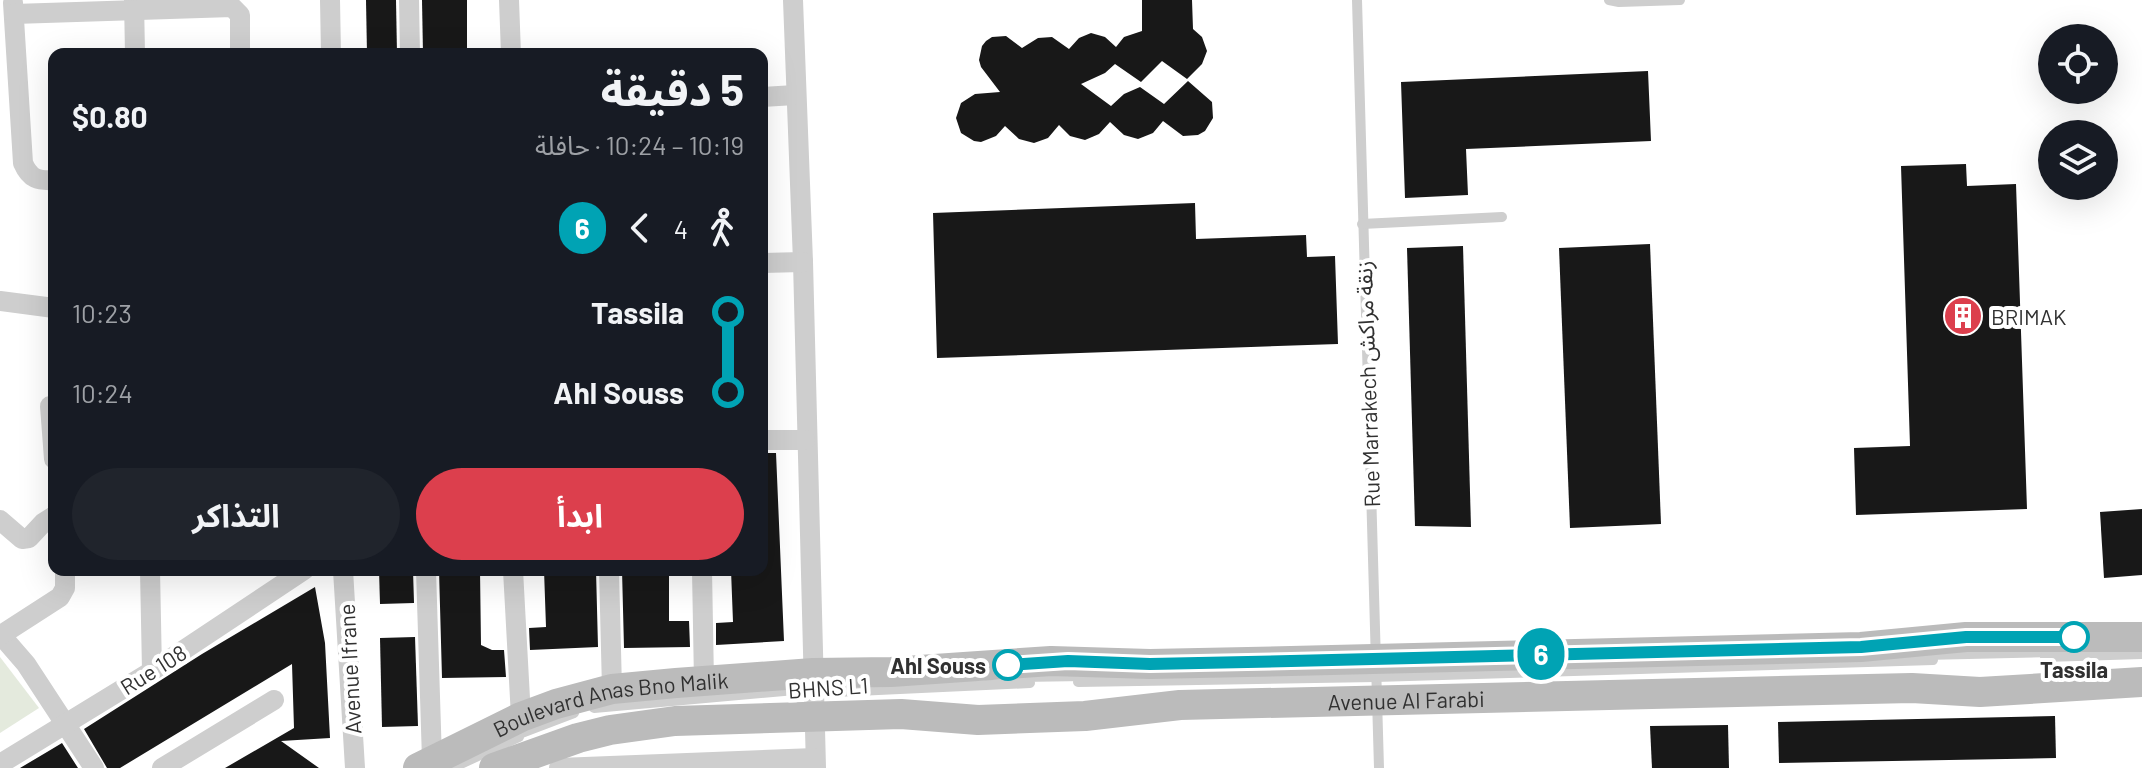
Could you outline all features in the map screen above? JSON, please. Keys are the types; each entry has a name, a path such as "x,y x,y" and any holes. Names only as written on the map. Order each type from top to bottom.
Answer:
{"street":[{"path":"330,0 331,48"},
{"path":"409,0 410,48"},
{"path":"509,0 511,48"},
{"path":"559,768 816,763 793,0"},
{"path":"134,4 135,48"},
{"path":"48,180 39,181 23,163 13,7 134,4 234,8 240,15 240,48"},
{"path":"768,97 795,95"},
{"path":"768,263 803,262"},
{"path":"0,301 48,307"},
{"path":"768,440 805,440"},
{"path":"0,520 22,539 29,538 48,520"},
{"path":"65,576 65,588 60,597 0,635 26,664 94,768"},
{"path":"150,576 152,671"},
{"name":"Rue 108","path":"0,764 152,671 295,576"},
{"name":"Avenue Ifrane","path":"343,576 355,768"},
{"path":"426,576 435,766"},
{"path":"513,576 521,717"},
{"path":"609,576 612,689"},
{"path":"702,576 704,682"},
{"name":"Avenue Al Farabi","path":"813,693 901,714 978,720 1085,716 1376,677 1861,647 1966,637 2142,637"},
{"name":"Avenue Al Farabi","path":"813,693 891,672 1051,661 1376,677 1980,692 2142,682"},
{"name":"Boulevard Anas Bno Malik","path":"435,766 521,717 612,689 704,682 813,693"},
{"name":"Boulevard Anas Bno Malik","path":"494,768 567,741 813,693"},
{"path":"162,768 274,700"}],"lane":[{"name":"Rue Marrakech زنقة مراكش","path":"1357,0 1379,768"},
{"path":"1609,0 1680,0"},
{"path":"1362,224 1502,217"},
{"path":"1376,677 2142,652"},
{"name":"BHNS L1","path":"435,766 584,710 813,693"}],"shaded area":[{"path":"0,657 39,708 0,733"}],"building":[{"path":"366,0 396,0 397,48 367,48"},
{"path":"422,0 467,0 467,48 423,48"},
{"path":"1142,0 1192,0 1193,29 1202,37 1207,51 1202,64 1187,79 1162,61 1141,82 1115,64 1105,73 1081,84 1111,106 1124,94 1140,87 1164,104 1188,81 1212,102 1213,118 1205,131 1183,136 1163,121 1153,133 1138,139 1124,135 1110,122 1099,134 1085,140 1070,136 1059,125 1048,138 1034,143 1019,139 1005,126 996,136 981,142 961,133 956,118 961,103 975,94 1000,92 979,60 986,41 992,37 1006,36 1022,48 1038,38 1052,37 1069,49 1079,38 1091,33 1105,37 1116,47 1124,37 1142,31"},
{"path":"1648,71 1651,141 1466,149 1468,195 1405,198 1401,82"},
{"name":"BRIMAK","path":"1966,164 1967,186 2016,184 2027,509 1856,515 1854,448 1910,446 1901,166"},
{"path":"1195,203 1196,239 1306,235 1307,257 1335,256 1338,344 937,358 933,213"},
{"path":"1650,244 1661,524 1570,528 1559,248"},
{"path":"1463,246 1471,527 1415,526 1407,248"},
{"path":"768,453 776,453 784,641 716,645 716,623 733,622 731,576 768,576"},
{"path":"2142,509 2142,575 2104,578 2100,512"},
{"path":"379,576 413,576 414,603 380,604"},
{"path":"439,576 480,576 481,645 492,650 504,650 506,677 442,678"},
{"path":"544,576 596,576 598,647 530,650 529,628 546,627"},
{"path":"622,576 669,576 669,621 689,621 690,647 624,648"},
{"path":"315,587 325,643 330,738 281,741 319,768 225,768 294,728 292,664 120,768 107,768 84,729"},
{"path":"415,637 418,726 382,727 380,638"},
{"path":"2055,716 2056,758 1779,763 1778,722"},
{"path":"1728,725 1729,768 1652,768 1650,726"},
{"path":"62,743 78,768 20,768 47,752"}],"bus line":[{"name":"6","path":"1008,665 1051,661 1150,664 1861,647 1966,637 2074,637"}],"place":[{"name":"BRIMAK","path":"1963,316"},
{"name":"Tassila","path":"2074,637"},
{"name":"Ahl Souss","path":"1008,665"}]}
